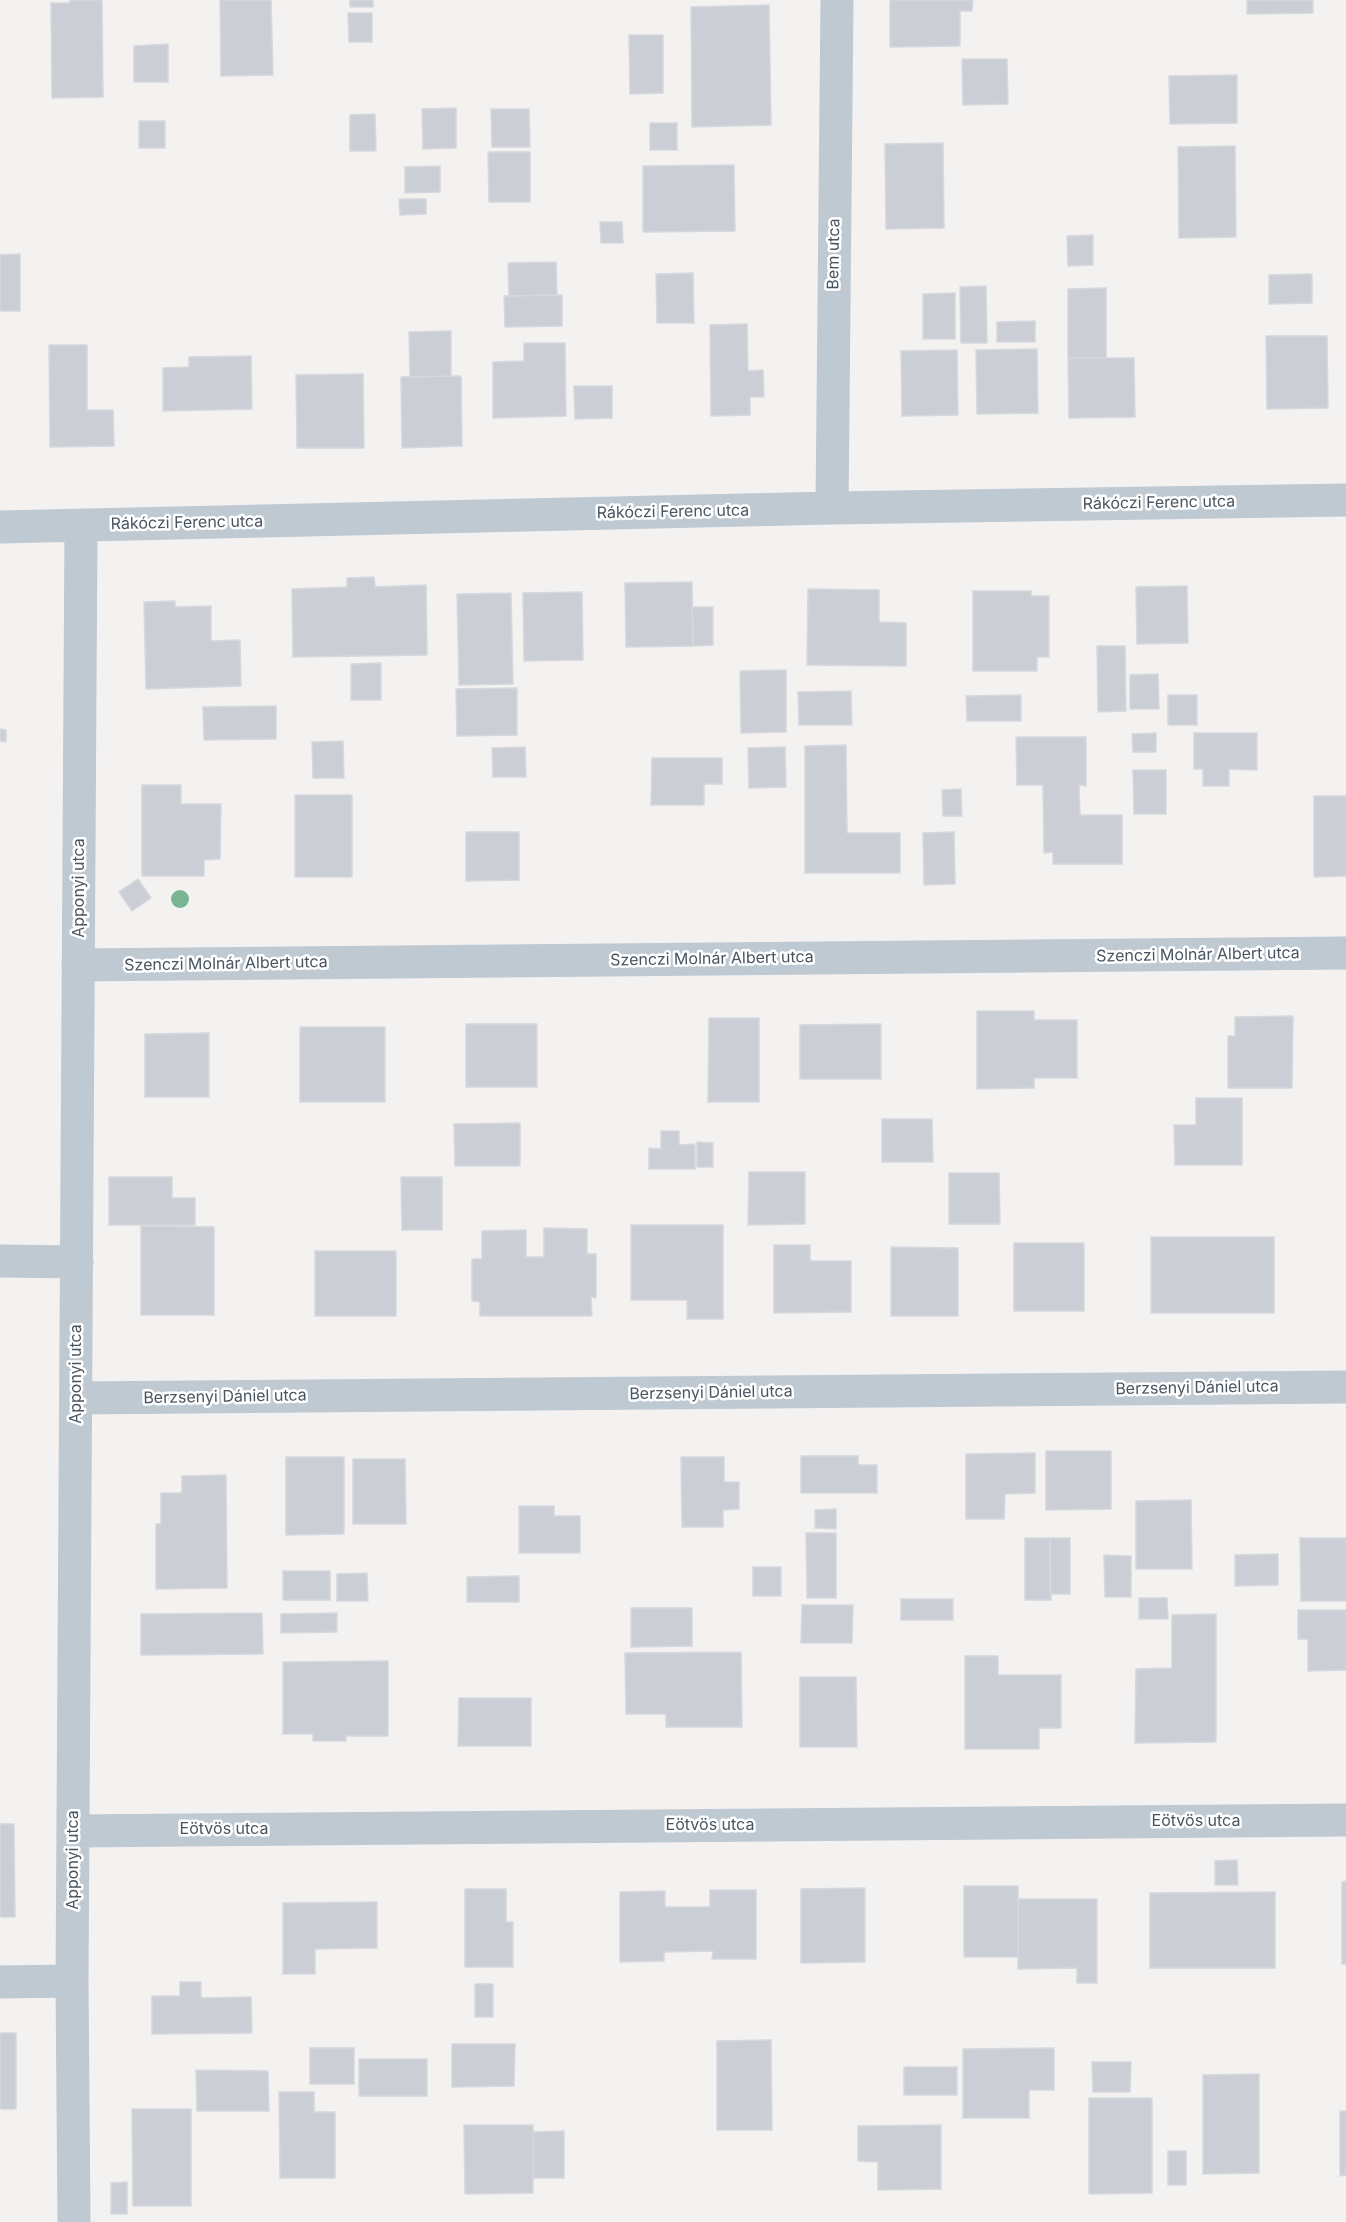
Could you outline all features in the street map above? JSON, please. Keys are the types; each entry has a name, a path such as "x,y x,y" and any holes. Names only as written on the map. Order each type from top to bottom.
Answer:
{"street":[{"name":"Bem utca","path":"832,508 837,0"},
{"name":"Rákóczi Ferenc utca","path":"0,527 832,508 1346,501"},
{"name":"Apponyi utca","path":"74,2222 72,1981 81,526"},
{"name":"Szenczi Molnár Albert utca","path":"78,966 1346,953"},
{"path":"0,1261 77,1262"},
{"name":"Berzsenyi Dániel utca","path":"76,1398 1346,1387"},
{"name":"Eötvös utca","path":"74,1831 1346,1820"},
{"path":"0,1982 72,1981"}],"building":[{"path":"70,0 102,0 103,97 52,98 51,3 70,3"},
{"path":"220,0 271,0 273,75 221,76"},
{"path":"350,0 373,0 373,7 350,7"},
{"path":"890,0 973,0 972,11 960,11 960,46 890,47"},
{"path":"1247,0 1313,0 1313,13 1247,14"},
{"path":"769,5 771,125 692,127 691,7"},
{"path":"348,13 372,13 372,42 349,42"},
{"path":"629,35 663,35 663,93 630,94"},
{"path":"168,44 168,82 134,82 134,46"},
{"path":"962,59 1007,59 1008,104 963,105"},
{"path":"1237,75 1237,123 1170,124 1169,76"},
{"path":"456,108 456,148 423,149 422,109"},
{"path":"491,109 529,109 530,147 492,147"},
{"path":"375,114 376,151 350,151 350,115"},
{"path":"139,121 165,121 165,148 139,148"},
{"path":"650,123 677,123 677,150 650,150"},
{"path":"943,143 944,228 886,229 885,144"},
{"path":"1235,146 1236,237 1179,238 1178,147"},
{"path":"488,152 530,152 530,202 489,202"},
{"path":"734,165 735,231 643,232 643,166"},
{"path":"440,166 440,192 405,193 405,167"},
{"path":"399,199 426,199 426,214 400,215"},
{"path":"600,222 622,222 623,243 601,243"},
{"path":"1093,235 1093,265 1068,266 1067,236"},
{"path":"20,254 20,311 0,311 0,255"},
{"path":"556,262 557,295 509,296 508,263"},
{"path":"693,273 694,323 657,323 656,274"},
{"path":"1312,274 1312,303 1269,304 1269,275"},
{"path":"986,286 987,343 961,343 960,287"},
{"path":"1106,288 1106,358 1068,358 1068,289"},
{"path":"955,293 955,339 923,339 923,294"},
{"path":"562,295 562,326 505,327 504,296"},
{"path":"1035,321 1035,342 997,342 997,322"},
{"path":"747,324 748,371 763,370 764,397 750,397 750,415 711,416 710,325"},
{"path":"451,331 451,376 410,377 409,332"},
{"path":"1266,336 1327,336 1328,408 1267,409"},
{"path":"524,343 565,343 566,416 493,418 493,362 524,361"},
{"path":"49,345 87,345 87,410 113,410 114,446 50,447"},
{"path":"1037,349 1038,413 977,414 976,350"},
{"path":"957,350 958,415 902,416 901,351"},
{"path":"251,356 252,409 163,411 163,368 189,367 189,357"},
{"path":"1068,358 1134,358 1135,417 1069,418"},
{"path":"363,374 364,448 297,448 296,375"},
{"path":"461,376 462,446 402,448 401,377"},
{"path":"574,386 612,386 612,418 575,419"},
{"path":"374,577 375,587 426,585 427,655 293,657 292,589 347,587 347,578"},
{"path":"692,582 693,646 626,647 625,583"},
{"path":"1187,586 1188,643 1137,644 1136,587"},
{"path":"808,589 879,590 879,622 906,623 906,666 807,665"},
{"path":"973,591 1031,591 1031,596 1049,596 1049,657 1037,657 1037,671 973,671"},
{"path":"582,592 583,660 524,661 523,593"},
{"path":"511,593 513,684 459,685 457,594"},
{"path":"175,601 175,607 211,606 211,641 240,640 241,686 146,689 144,602"},
{"path":"692,607 713,607 713,645 693,646"},
{"path":"1097,646 1125,646 1126,711 1098,712"},
{"path":"381,663 381,700 351,700 351,664"},
{"path":"786,670 786,732 741,733 740,671"},
{"path":"1158,674 1159,709 1130,709 1130,675"},
{"path":"517,688 517,735 457,736 456,689"},
{"path":"851,691 852,725 799,725 798,692"},
{"path":"1021,695 1021,721 967,721 966,696"},
{"path":"1168,695 1197,695 1197,725 1168,725"},
{"path":"276,706 276,739 204,740 203,707"},
{"path":"0,729 6,730 6,742 0,741"},
{"path":"1156,733 1156,752 1133,752 1132,734"},
{"path":"1194,733 1257,733 1257,770 1229,769 1229,786 1203,786 1203,769 1194,769"},
{"path":"1016,737 1086,737 1086,786 1079,785 1080,815 1122,815 1122,864 1053,864 1053,852 1044,853 1043,785 1017,785"},
{"path":"343,741 344,778 313,778 312,742"},
{"path":"846,745 847,833 900,833 900,873 805,873 805,746"},
{"path":"525,747 526,777 493,777 492,748"},
{"path":"785,747 786,787 749,788 748,748"},
{"path":"652,758 722,758 722,784 704,784 704,805 651,805"},
{"path":"1133,770 1166,770 1166,814 1134,814"},
{"path":"142,785 181,785 181,804 221,804 220,859 204,860 204,876 142,876"},
{"path":"961,789 962,816 943,816 942,790"},
{"path":"295,795 352,795 352,877 295,877"},
{"path":"1314,796 1346,796 1346,876 1314,877"},
{"path":"466,832 519,832 519,880 466,881"},
{"path":"954,832 955,884 924,885 923,833"},
{"path":"138,879 151,898 132,911 119,892"},
{"path":"977,1011 1034,1011 1034,1020 1077,1020 1077,1078 1034,1078 1034,1088 977,1089"},
{"path":"1293,1016 1292,1088 1228,1088 1228,1036 1235,1036 1235,1017"},
{"path":"709,1018 759,1018 759,1102 708,1102"},
{"path":"466,1024 537,1024 537,1087 466,1087"},
{"path":"881,1024 881,1079 800,1079 800,1025"},
{"path":"300,1027 385,1027 385,1102 300,1102"},
{"path":"209,1033 209,1097 145,1097 145,1034"},
{"path":"1196,1098 1242,1098 1242,1165 1175,1165 1174,1125 1196,1125"},
{"path":"882,1119 932,1119 933,1162 882,1162"},
{"path":"520,1123 520,1166 455,1166 454,1124"},
{"path":"661,1131 679,1131 679,1145 695,1144 695,1169 649,1169 649,1148 661,1149"},
{"path":"697,1142 713,1143 713,1167 697,1167"},
{"path":"749,1172 805,1172 805,1224 748,1225"},
{"path":"949,1173 999,1173 1000,1224 949,1224"},
{"path":"109,1177 172,1177 172,1198 195,1198 195,1225 109,1225"},
{"path":"401,1177 442,1177 442,1230 402,1230"},
{"path":"631,1225 723,1225 723,1319 687,1319 687,1300 631,1300"},
{"path":"141,1226 214,1227 214,1315 141,1315"},
{"path":"544,1228 587,1229 587,1254 596,1254 596,1298 591,1297 592,1316 480,1316 480,1302 472,1301 472,1259 482,1259 482,1231 526,1230 526,1257 544,1257"},
{"path":"1151,1237 1274,1237 1274,1313 1151,1313"},
{"path":"1014,1243 1084,1243 1084,1311 1014,1311"},
{"path":"774,1245 810,1245 810,1261 851,1261 851,1312 774,1313"},
{"path":"891,1247 958,1248 958,1316 891,1316"},
{"path":"315,1251 396,1251 396,1316 315,1316"},
{"path":"1046,1451 1111,1451 1111,1509 1046,1510"},
{"path":"1035,1453 1035,1493 1005,1494 1004,1519 966,1519 966,1454"},
{"path":"801,1456 858,1456 858,1465 877,1465 877,1493 801,1493"},
{"path":"286,1457 344,1457 344,1534 286,1535"},
{"path":"681,1457 724,1457 724,1482 739,1482 739,1509 723,1510 723,1527 682,1527"},
{"path":"353,1459 405,1459 406,1524 353,1524"},
{"path":"226,1475 227,1588 156,1589 156,1524 161,1524 161,1493 182,1493 182,1476"},
{"path":"1191,1500 1192,1569 1136,1569 1136,1501"},
{"path":"519,1506 554,1506 554,1516 580,1516 580,1553 519,1553"},
{"path":"836,1509 836,1529 815,1528 815,1510"},
{"path":"806,1533 836,1533 836,1598 807,1598"},
{"path":"1025,1538 1050,1538 1051,1600 1025,1600"},
{"path":"1050,1538 1070,1538 1070,1594 1050,1594"},
{"path":"1300,1538 1346,1538 1346,1601 1301,1601"},
{"path":"1278,1554 1278,1585 1235,1586 1235,1555"},
{"path":"1104,1555 1131,1556 1131,1597 1105,1597"},
{"path":"753,1567 781,1567 781,1596 753,1596"},
{"path":"283,1571 330,1571 330,1600 283,1600"},
{"path":"367,1573 368,1601 337,1601 337,1574"},
{"path":"519,1576 519,1602 467,1602 467,1577"},
{"path":"1139,1598 1167,1598 1168,1619 1139,1619"},
{"path":"901,1599 953,1599 953,1620 901,1620"},
{"path":"802,1605 853,1605 852,1643 801,1643"},
{"path":"631,1608 692,1608 692,1646 631,1647"},
{"path":"1298,1610 1346,1610 1346,1670 1308,1671 1308,1639 1298,1639"},
{"path":"262,1613 263,1654 141,1655 141,1614"},
{"path":"337,1613 337,1632 281,1633 281,1614"},
{"path":"1216,1614 1216,1742 1135,1743 1136,1669 1172,1668 1172,1615"},
{"path":"741,1652 742,1727 666,1727 666,1714 626,1714 625,1653"},
{"path":"965,1656 998,1656 998,1675 1061,1675 1061,1728 1039,1728 1039,1749 965,1749"},
{"path":"388,1661 388,1736 346,1736 346,1741 313,1741 313,1734 283,1734 283,1662"},
{"path":"800,1677 856,1677 857,1747 800,1747"},
{"path":"459,1698 531,1698 531,1746 458,1746"},
{"path":"0,1824 14,1824 15,1917 0,1917"},
{"path":"1237,1860 1238,1885 1215,1885 1215,1861"},
{"path":"1346,1881 1346,1964 1342,1964 1342,1882"},
{"path":"964,1886 1018,1886 1018,1957 964,1957"},
{"path":"865,1888 865,1962 801,1963 801,1889"},
{"path":"465,1889 506,1889 506,1922 513,1922 513,1967 465,1967"},
{"path":"710,1890 756,1890 756,1959 712,1959 713,1951 664,1952 664,1961 620,1962 620,1892 665,1891 665,1907 710,1907"},
{"path":"1275,1892 1275,1968 1150,1968 1150,1893"},
{"path":"1018,1899 1097,1899 1097,1983 1077,1983 1077,1968 1018,1969"},
{"path":"377,1902 377,1948 315,1949 315,1974 283,1974 283,1903"},
{"path":"180,1982 201,1982 201,1998 251,1997 252,2033 152,2034 152,1996 180,1996"},
{"path":"475,1984 493,1984 493,2017 475,2017"},
{"path":"0,2033 16,2033 16,2109 0,2109"},
{"path":"771,2040 772,2130 717,2130 717,2041"},
{"path":"452,2044 515,2044 514,2086 452,2087"},
{"path":"310,2048 354,2048 354,2084 310,2084"},
{"path":"1054,2048 1054,2090 1029,2090 1029,2118 963,2118 963,2049"},
{"path":"359,2059 427,2059 427,2096 359,2096"},
{"path":"1092,2062 1131,2062 1130,2092 1093,2092"},
{"path":"904,2067 957,2067 957,2095 904,2095"},
{"path":"196,2070 268,2071 269,2111 197,2111"},
{"path":"1259,2074 1259,2173 1203,2174 1203,2075"},
{"path":"279,2092 314,2092 314,2112 335,2112 335,2178 280,2178"},
{"path":"1089,2098 1152,2098 1152,2193 1089,2194"},
{"path":"132,2109 191,2109 191,2206 133,2206"},
{"path":"1340,2111 1346,2111 1346,2175 1340,2176"},
{"path":"464,2125 533,2125 533,2193 465,2194"},
{"path":"941,2125 941,2189 878,2190 878,2162 858,2161 858,2126"},
{"path":"564,2131 564,2178 533,2178 533,2132"},
{"path":"1168,2151 1186,2151 1186,2185 1168,2185"},
{"path":"127,2182 127,2214 111,2214 111,2183"}]}
